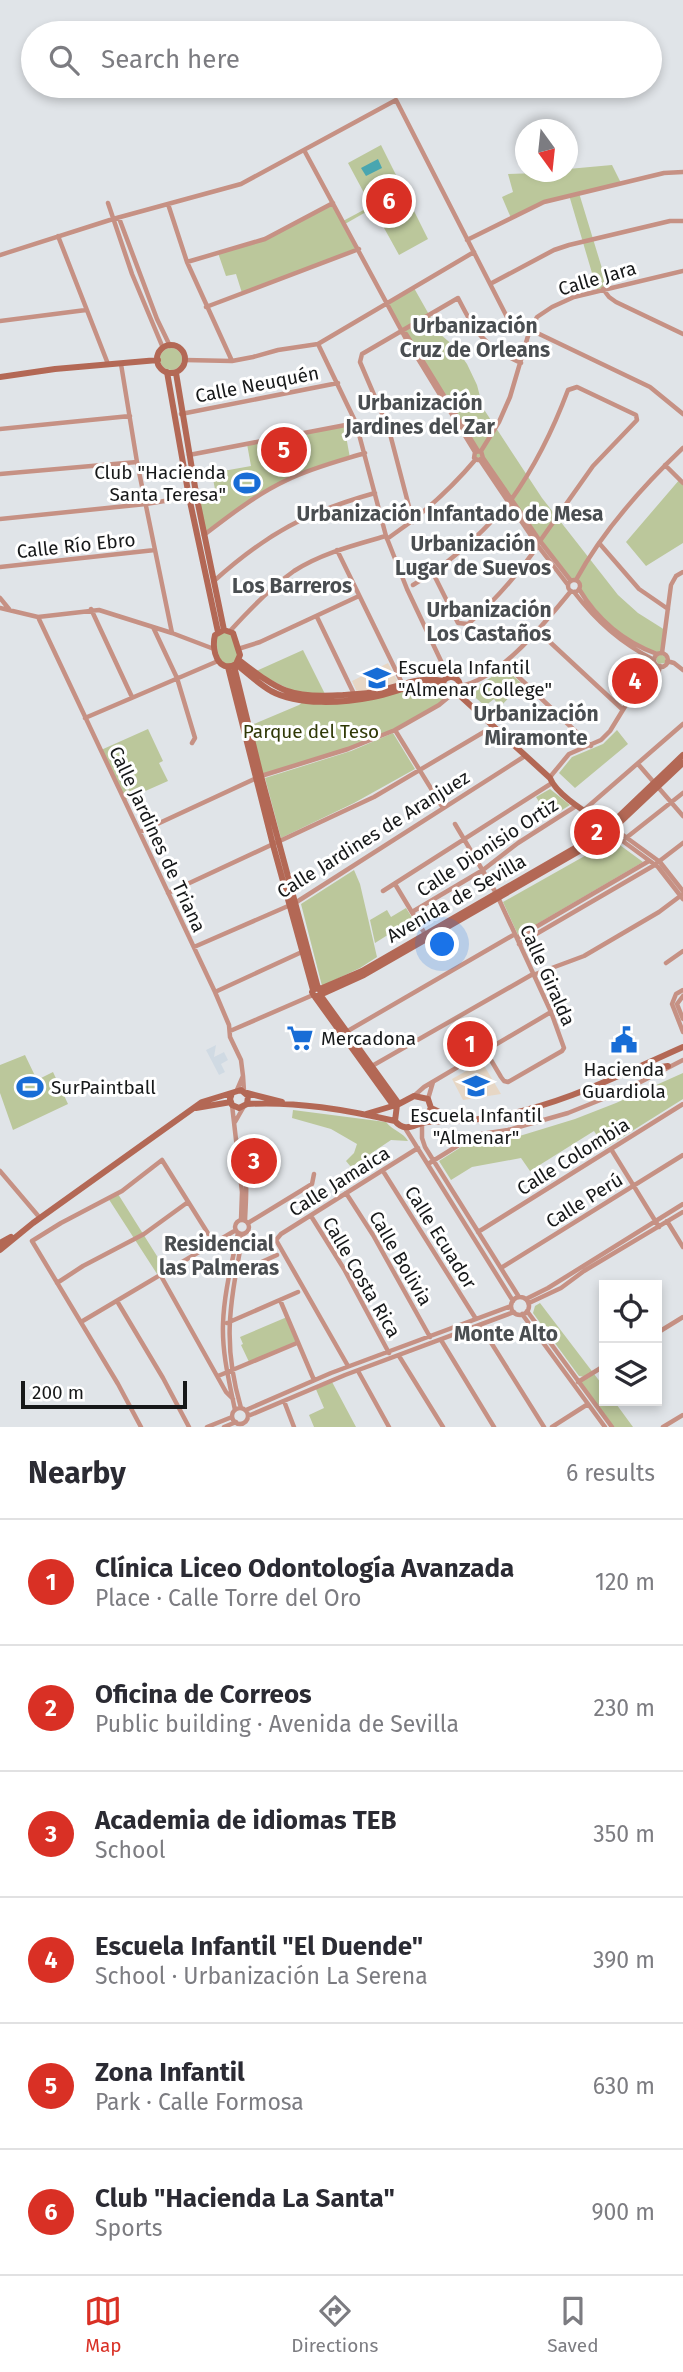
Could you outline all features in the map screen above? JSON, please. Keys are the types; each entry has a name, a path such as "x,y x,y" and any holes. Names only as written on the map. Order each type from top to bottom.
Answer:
{"street":[{"path":"0,255 113,219 241,184 396,100 508,319 650,387 683,414"},
{"path":"304,150 403,331 410,337 478,451 479,459 539,544 613,629 637,646 667,657 667,661"},
{"path":"467,240 544,202 664,173 683,172"},
{"path":"108,203 167,347"},
{"path":"187,261 265,239 333,203"},
{"path":"168,204 187,261 232,361"},
{"path":"120,218 167,347"},
{"path":"490,284 554,250 569,245 670,221 683,221"},
{"path":"58,236 108,364"},
{"path":"206,306 359,249"},
{"path":"185,360 232,361 318,344 474,252"},
{"name":"Calle Jara","path":"530,330 537,317 574,297 683,271"},
{"path":"603,289 609,298 616,302 683,334"},
{"path":"413,522 389,430 360,362 362,354 458,299 483,340 498,353 521,363"},
{"path":"0,321 86,310"},
{"path":"479,459 478,451 505,409 530,330"},
{"path":"318,344 356,423 386,538 445,681 445,692 456,691 576,806 657,864 682,895 659,912 584,956 533,974 371,1067"},
{"path":"167,347 181,349 185,360 184,366 176,373 160,368 158,360 167,347"},
{"path":"0,377 158,360"},
{"path":"121,364 137,462 172,632"},
{"path":"167,372 189,497 224,631 235,638 238,649 234,664 246,724 317,993 383,1094 396,1106"},
{"path":"176,373 181,414 224,631"},
{"name":"Calle Neuquén","path":"181,414 338,383"},
{"path":"413,584 433,573 485,530 510,501 533,468 553,430 568,390 577,387 633,412 637,420 593,466 515,578 468,624 458,623 433,573"},
{"path":"0,429 130,416"},
{"path":"189,455 356,423"},
{"path":"140,832 259,777 348,749 395,730 503,663 538,631 573,586 599,543 632,500 683,448"},
{"path":"204,535 252,500 288,479 365,453"},
{"path":"445,681 429,678 371,693 319,697 289,694 234,664 223,667 218,661 213,639 295,571 337,550 386,538 413,522 479,459"},
{"path":"0,474 137,462"},
{"path":"665,465 683,484"},
{"path":"214,581 246,554 292,523 340,503 375,493"},
{"path":"0,519 189,497"},
{"path":"599,543 639,589 668,608"},
{"name":"Calle Río Ebro","path":"0,568 155,550"},
{"path":"337,550 402,683"},
{"path":"654,660 659,654 673,580 683,572"},
{"path":"573,586 591,614 609,632 660,666"},
{"path":"238,649 260,642 360,596"},
{"path":"0,598 9,610"},
{"path":"0,608 38,617 99,610 172,632 214,649"},
{"path":"91,609 132,698"},
{"name":"Calle Jardines de Triana","path":"38,617 215,992 241,1060 243,1076 240,1092"},
{"path":"317,617 354,694"},
{"path":"153,627 177,678 195,738 192,743"},
{"path":"538,631 622,709"},
{"path":"85,718 218,661"},
{"path":"660,666 667,661"},
{"path":"667,661 683,670"},
{"path":"503,663 591,746"},
{"path":"234,664 269,690 289,699 304,701 373,697 415,685 457,679 456,691"},
{"path":"383,891 464,840 551,780 569,754 591,746 610,732 622,709 638,691 657,679 660,666"},
{"path":"584,810 683,724"},
{"path":"168,893 374,797 494,726"},
{"path":"395,730 443,808"},
{"path":"657,784 683,755"},
{"name":"Calle Jardines de Aranjuez","path":"194,947 292,903 525,756"},
{"path":"657,784 683,763"},
{"path":"639,764 683,816"},
{"name":"Avenida de Sevilla","path":"317,993 365,975 611,829 657,784"},
{"path":"625,840 683,793"},
{"name":"Calle Dionisio Ortiz","path":"412,912 483,870 518,843 576,806"},
{"name":"Calle Giralda","path":"454,824 497,896 563,1043 562,1051 508,1082 504,1081 485,1050"},
{"path":"625,840 649,861 657,864"},
{"path":"346,1032 657,864 683,843"},
{"path":"517,939 649,861"},
{"path":"395,884 425,934"},
{"name":"Avenida de Sevilla","path":"317,993 497,896"},
{"path":"215,992 305,950"},
{"path":"666,962 683,951"},
{"path":"683,990 677,993 672,1009 683,1032"},
{"path":"229,1032 317,993"},
{"path":"317,993 396,1106 395,1121"},
{"path":"676,1000 683,996"},
{"path":"676,1000 683,1019"},
{"path":"364,1114 396,1106 433,1081 551,1012"},
{"path":"404,1127 422,1123 486,1119 531,1108 572,1095 681,1048 683,1060 636,1084 568,1113 508,1130 475,1135 431,1162"},
{"path":"572,1095 583,1095 644,1068 668,1066"},
{"path":"433,1081 428,1099 431,1108 456,1120"},
{"path":"81,1322 214,1243 248,1230 244,1221 244,1160 234,1136 232,1104 240,1092"},
{"path":"234,1123 249,1099 240,1092"},
{"path":"0,1250 33,1223 202,1102 240,1092 294,1105 364,1114 395,1121 404,1127 431,1162 519,1297 527,1301 561,1288 592,1266 683,1212"},
{"path":"382,1108 385,1101 383,1094"},
{"path":"414,1096 428,1099"},
{"path":"194,1108 232,1104 294,1105"},
{"name":"Calle Colombia","path":"478,1232 683,1104"},
{"path":"431,1108 422,1123 422,1141 431,1162 513,1306 525,1313 612,1427"},
{"name":"Calle Jamaica","path":"348,1366 276,1240 281,1234 418,1148"},
{"path":"611,1149 659,1227"},
{"name":"Calle Perú","path":"501,1269 683,1155"},
{"path":"141,1427 32,1241 122,1191 162,1160 214,1243"},
{"path":"0,1171 40,1218"},
{"name":"Calle Ecuador","path":"383,1171 476,1319"},
{"path":"226,1324 236,1274 239,1232 235,1224 312,1184 314,1174"},
{"name":"Calle Bolivia","path":"346,1193 430,1337"},
{"path":"57,1283 144,1234 188,1202"},
{"path":"605,1427 525,1313 527,1301 683,1204"},
{"name":"Calle Costa Rica","path":"311,1216 344,1269 389,1353"},
{"path":"664,1216 683,1247"},
{"path":"0,1243 33,1223"},
{"path":"239,1232 230,1276 226,1324 233,1399 242,1418"},
{"path":"230,1276 278,1255"},
{"path":"161,1276 226,1392 233,1399"},
{"path":"226,1324 298,1292"},
{"path":"207,1427 232,1417 242,1418 481,1325 513,1306 519,1297"},
{"path":"280,1300 314,1380"},
{"path":"117,1301 189,1427"},
{"path":"224,1427 314,1380 513,1306"},
{"path":"662,1330 683,1317"},
{"path":"481,1325 544,1427"},
{"path":"441,1340 494,1427"},
{"path":"218,1377 298,1342"},
{"path":"399,1356 443,1427"},
{"path":"578,1382 599,1369"},
{"path":"358,1371 389,1427"},
{"path":"230,1373 242,1418"},
{"path":"284,1401 294,1427"},
{"path":"552,1427 588,1404"},
{"path":"663,1427 683,1415"}],"shaded area":[{"path":"643,660 650,663 655,670 654,676 635,689 623,703 612,693"},
{"name":"Escuela Infantil \"Almenar College\"","path":"388,663 398,682 357,692 352,681"},
{"path":"216,1045 214,1057 224,1052 228,1060 221,1064 225,1072 219,1075 206,1050"},
{"name":"Escuela Infantil \"Almenar\"","path":"482,1062 501,1094 463,1100 452,1079"}],"green space":[{"path":"381,145 428,239 399,255 373,208 345,224 359,249 242,293 236,274 226,276 218,253 265,239 333,203 343,221 371,206 348,163"},
{"path":"612,165 621,183 579,193 608,288 597,290 569,195 544,202 511,218 502,197 513,192 508,174 515,174 515,182 578,182 578,168"},
{"path":"414,288 440,334 455,347 467,364 477,385 483,408 542,498 618,595 638,613 665,630 661,654 666,658 665,663 658,664 658,655 613,630 579,589 579,582 571,581 482,457 476,458 410,337 403,331 388,304"},
{"path":"171,348 179,351 182,359 179,367 171,370 163,367 160,359 163,351"},
{"name":"Club \"Hacienda Santa Teresa\"","path":"344,425 350,458 311,470 263,493 204,535 197,499 216,495 212,473 251,466 247,444"},
{"path":"680,479 683,484 683,543 646,566 626,542"},
{"path":"230,631 240,655 236,664 220,664 215,635"},
{"path":"303,650 326,696 304,696 254,672"},
{"path":"505,668 522,684 500,707 494,699 485,706 469,692"},
{"name":"Parque del Teso","path":"415,685 442,686 445,692 451,695 417,719 371,740 261,776 249,726 304,701 373,697"},
{"path":"148,729 163,761 159,763 168,781 125,800 101,750"},
{"path":"617,730 628,744 575,788 559,773 572,757 603,744"},
{"path":"393,733 415,769 354,803 281,838 265,778 351,751"},
{"path":"550,789 570,805 549,818 536,797"},
{"path":"613,840 643,862 518,935 503,902"},
{"path":"354,870 360,884 377,957 322,986 301,904"},
{"path":"406,908 413,919 375,943 370,920 387,910 391,917"},
{"name":"SurPaintball","path":"25,1055 37,1080 53,1072 68,1104 13,1130 0,1093 0,1065"},
{"path":"683,1073 683,1099 605,1148 594,1131 530,1171 521,1158 472,1167 451,1180 439,1161 469,1142 513,1138 575,1119"},
{"path":"293,1110 386,1122 408,1141 391,1140 351,1167 346,1161 354,1153 357,1144 331,1129 292,1118"},
{"path":"118,1194 167,1272 159,1277 108,1198"},
{"path":"540,1303 599,1380 599,1406 618,1406 633,1427 612,1427 578,1382 585,1377 579,1376 533,1313 535,1306"},
{"path":"287,1317 298,1343 250,1364 240,1337"},
{"path":"331,1380 356,1427 314,1427 309,1415 324,1408 315,1387"}],"water":[{"path":"378,159 382,168 366,176 361,168"}],"place":[{"name":"Club \"Hacienda La Santa\"","path":"389,201"},
{"name":"Zona Infantil","path":"284,450"},
{"name":"Club \"Hacienda Santa Teresa\"","path":"247,483"},
{"name":"Escuela Infantil \"Almenar College\"","path":"377,678"},
{"name":"Escuela Infantil \"El Duende\"","path":"635,681"},
{"name":"Oficina de Correos","path":"597,832"},
{"name":"Mercadona","path":"300,1038"},
{"name":"Hacienda Guardiola","path":"624,1040"},
{"name":"Clínica Liceo Odontología Avanzada","path":"470,1044"},
{"name":"Escuela Infantil \"Almenar\"","path":"476,1086"},
{"name":"SurPaintball","path":"30,1087"},
{"name":"Academia de idiomas TEB","path":"254,1161"}],"district":[{"name":"Urbanización Cruz de Orleans","path":"475,338"},
{"name":"Urbanización Jardines del Zar","path":"420,415"},
{"name":"Urbanización Infantado de Mesa","path":"450,514"},
{"name":"Urbanización Lugar de Suevos","path":"473,556"},
{"name":"Los Barreros","path":"292,586"},
{"name":"Urbanización Los Castaños","path":"489,622"},
{"name":"Urbanización Miramonte","path":"536,726"},
{"name":"Residencial las Palmeras","path":"219,1256"},
{"name":"Monte Alto","path":"506,1334"}]}
